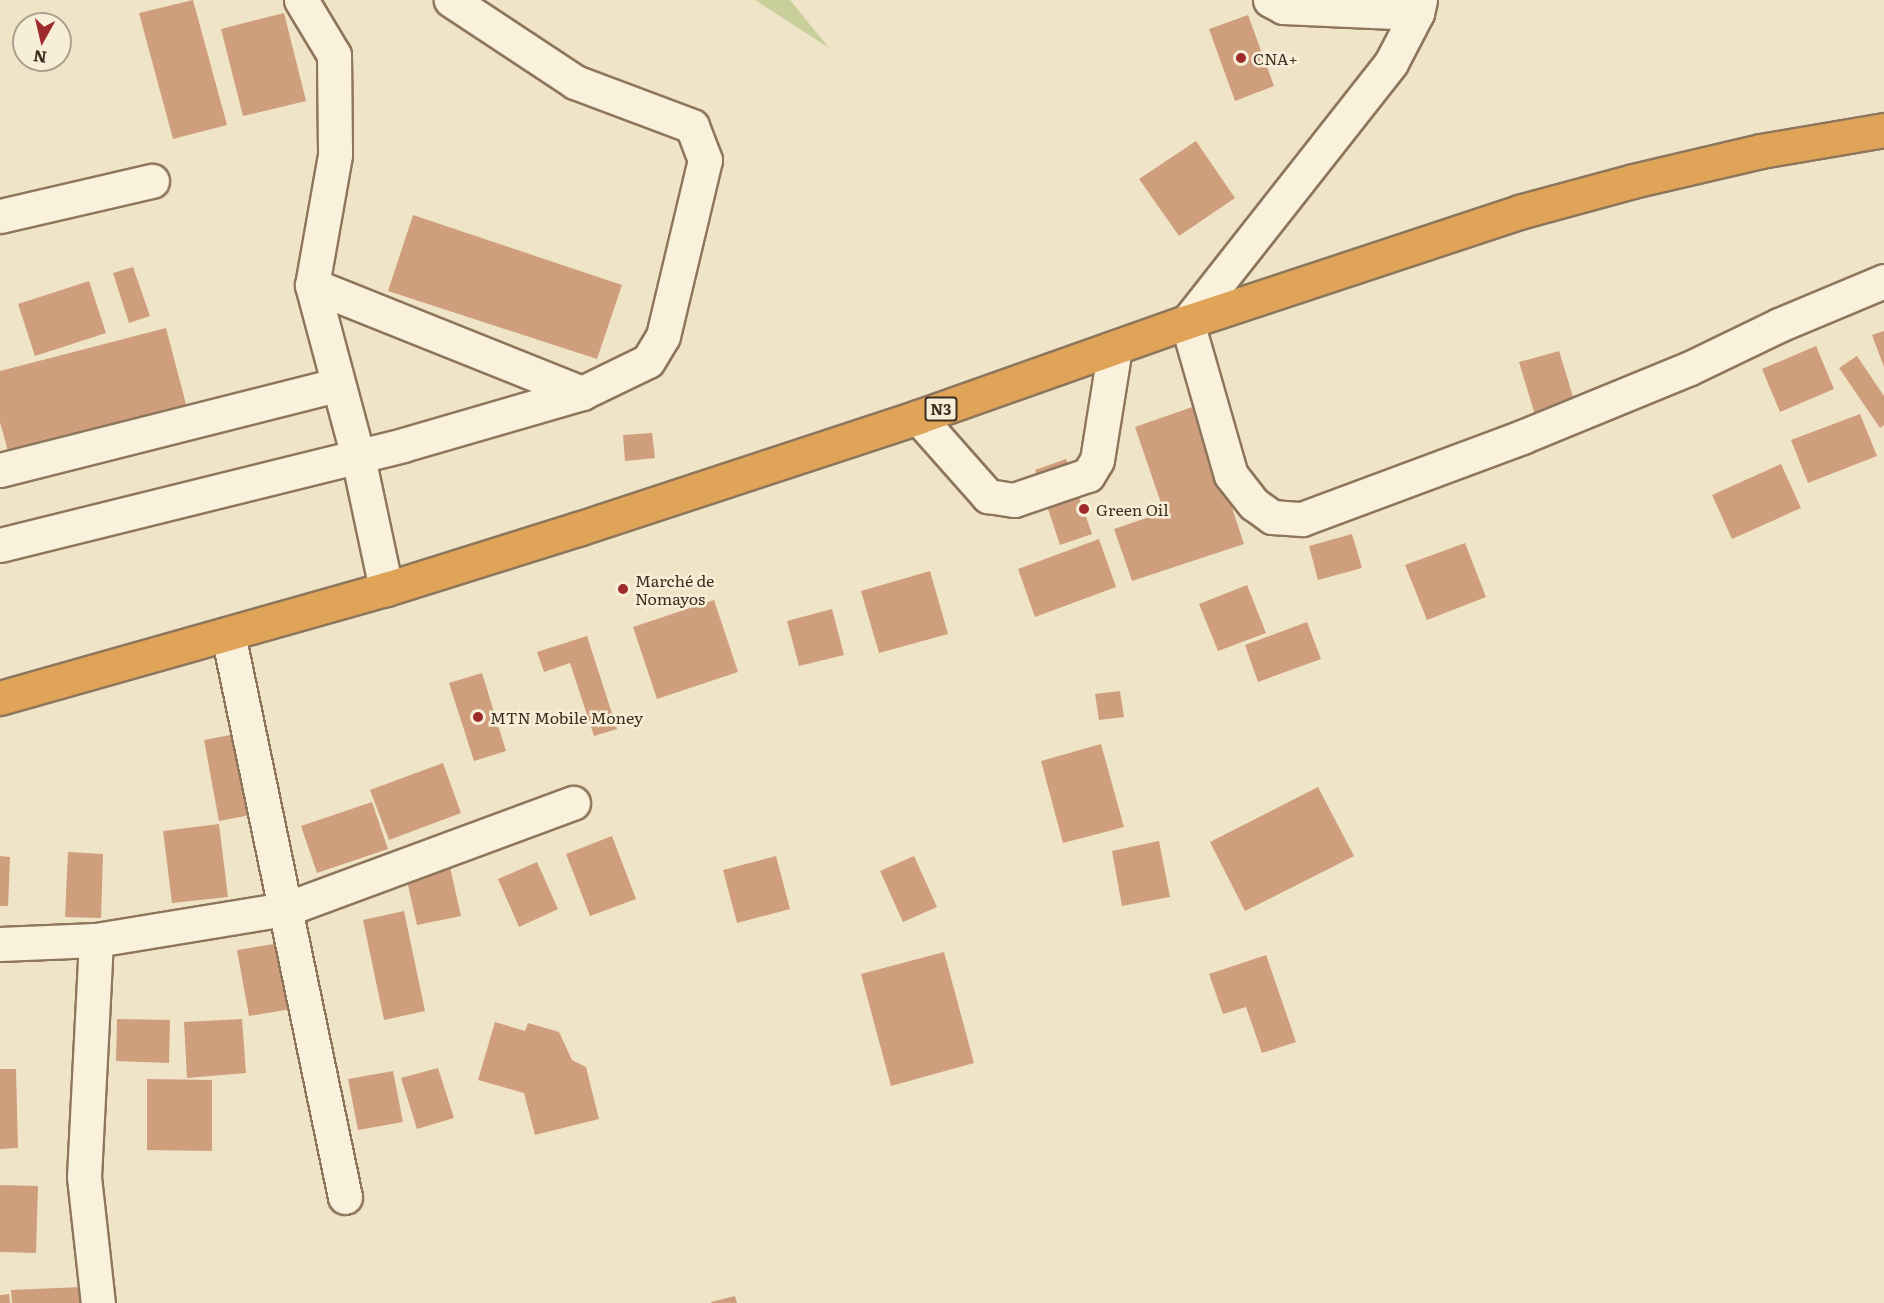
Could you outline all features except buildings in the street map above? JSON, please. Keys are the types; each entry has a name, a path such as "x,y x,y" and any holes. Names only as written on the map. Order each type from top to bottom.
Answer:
{"highway":[{"name":"N3","path":"0,698 386,589 918,417 1186,321 1519,212 1633,181 1761,151 1884,130"}],"street":[{"path":"301,0 334,55 335,155 312,285 358,457 386,589"},
{"path":"0,545 358,457 582,393 648,361 663,336 705,160 692,126 575,82 451,0"},
{"path":"1270,0 1283,7 1419,7 1391,63 1186,321 1231,475 1254,504 1272,517 1302,519 1533,433 1688,369 1779,325 1884,281"},
{"path":"0,216 152,181"},
{"path":"312,285 582,393"},
{"path":"918,417 988,496 1014,500 1088,475 1097,460 1115,347"},
{"path":"0,470 337,385"},
{"path":"228,634 345,1197"},
{"path":"0,945 96,940 286,909 573,803"},
{"path":"96,940 84,1177 98,1303"}],"green space":[{"path":"755,0 790,0 829,48"}],"place":[{"name":"CNA+","path":"1241,58"},
{"name":"Green Oil","path":"1084,509"},
{"name":"Marché de Nomayos","path":"623,589"},
{"name":"MTN Mobile Money","path":"478,717"}]}
